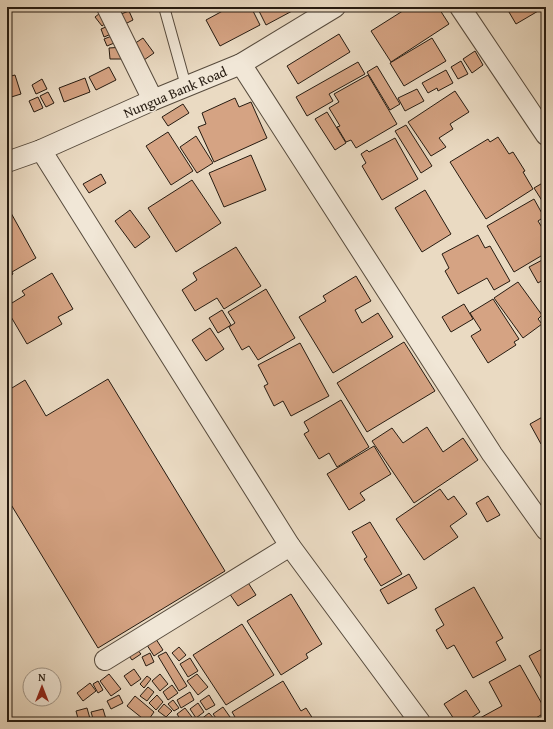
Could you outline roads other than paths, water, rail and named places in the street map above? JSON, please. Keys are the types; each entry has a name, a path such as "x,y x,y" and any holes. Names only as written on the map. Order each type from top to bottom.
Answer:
{"street":[{"path":"107,7 153,100"},
{"name":"Nungua Bank Road","path":"7,162 41,150 153,100 240,64 335,7"},
{"path":"460,7 546,135"},
{"path":"240,64 492,454 546,530"},
{"path":"41,150 290,546 420,722"},
{"path":"105,660 290,546"}],"lane":[{"path":"164,7 186,86"}]}
